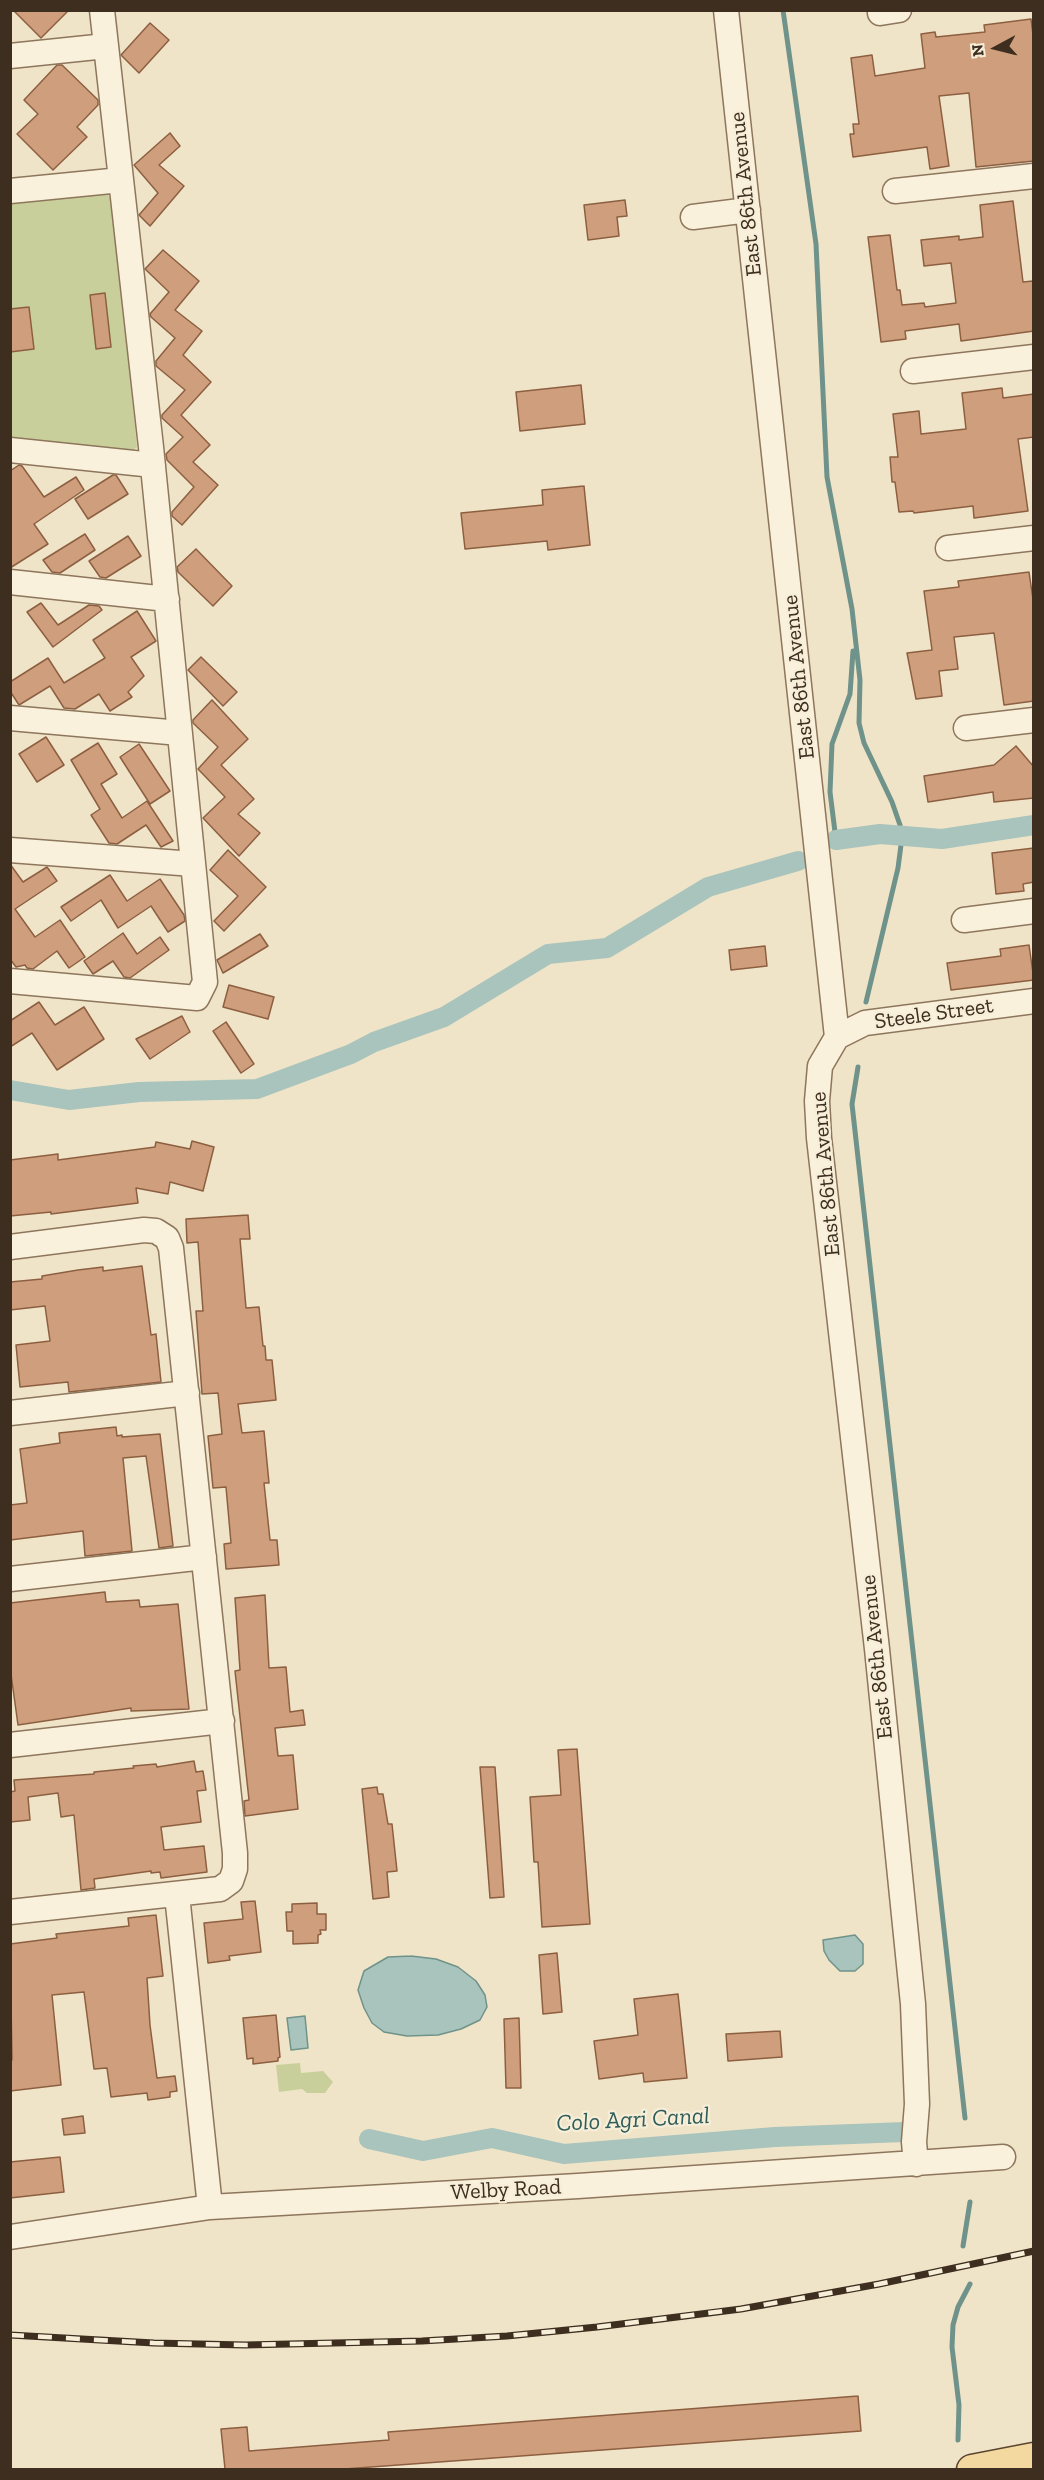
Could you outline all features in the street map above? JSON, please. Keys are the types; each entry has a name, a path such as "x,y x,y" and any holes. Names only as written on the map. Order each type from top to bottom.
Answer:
{"main road":[{"path":"972,2469 1034,2458"}],"street":[{"path":"10,981 197,998 205,982 153,465 102,10"},
{"name":"East 86th Avenue","path":"726,10 837,1037 820,1066 817,1101 819,1138 877,1649 913,2004 917,2078 914,2142 916,2164"},
{"path":"10,56 106,45"},
{"path":"895,191 1034,176"},
{"path":"10,190 121,180"},
{"path":"693,217 748,210"},
{"path":"913,371 1034,357"},
{"path":"10,450 153,465"},
{"path":"948,548 1034,538"},
{"path":"10,582 167,600"},
{"path":"10,718 180,733"},
{"path":"966,728 1034,720"},
{"path":"10,850 193,864"},
{"path":"964,920 1034,911"},
{"name":"Steele Street","path":"837,1037 866,1023 1034,1001"},
{"path":"10,1247 144,1230 156,1231 167,1238 171,1248 235,1853 235,1869 227,1886 177,1895 10,1912"},
{"path":"10,1413 187,1393"},
{"path":"10,1579 204,1557"},
{"path":"10,1745 222,1721"},
{"path":"177,1895 210,2207"},
{"name":"Welby Road","path":"10,2237 210,2207 578,2186 1003,2157"}],"green space":[{"path":"101,193 108,195 113,203 137,447 131,452 11,442 11,202"},
{"path":"300,2063 301,2073 323,2071 333,2082 325,2093 307,2093 302,2089 279,2092 276,2065"}],"water":[{"path":"855,1935 863,1944 863,1964 855,1971 840,1971 824,1951 823,1940"},
{"path":"411,1956 436,1959 458,1967 476,1981 485,1995 487,2007 480,2020 461,2029 438,2035 407,2036 384,2032 372,2023 358,1990 364,1971 388,1957"},
{"path":"305,2016 308,2048 291,2050 287,2018"}],"building":[{"path":"13,10 69,10 41,38"},
{"path":"1031,19 1034,42 1034,161 976,167 969,93 939,96 949,166 930,169 927,147 853,157 850,134 854,134 853,124 859,124 851,58 872,55 875,76 925,68 921,34 935,32 936,37 985,32 984,25"},
{"path":"150,23 169,40 139,73 121,55"},
{"path":"57,65 62,65 98,100 98,105 77,127 87,137 53,170 17,134 38,114 24,100"},
{"path":"170,133 180,146 159,165 184,186 150,226 139,215 158,193 134,165"},
{"path":"625,200 627,216 617,217 619,236 588,240 584,205"},
{"path":"1013,201 1023,282 1033,281 1034,331 961,341 959,324 905,331 906,339 881,342 868,237 890,235 897,290 900,290 902,305 924,303 925,307 956,303 951,263 924,266 921,240 959,236 959,240 983,237 980,205"},
{"path":"163,250 199,281 175,310 202,331 183,355 211,382 181,415 210,445 193,462 218,485 182,525 172,516 172,512 194,487 167,460 166,454 183,437 162,418 162,415 185,390 156,366 156,361 175,338 151,317 150,314 169,292 145,269"},
{"path":"105,293 111,347 96,349 90,295"},
{"path":"29,307 34,349 10,352 10,309"},
{"path":"581,385 585,424 520,431 516,392"},
{"path":"1002,388 1003,398 1034,394 1034,437 1018,439 1028,511 974,518 973,506 914,513 913,511 899,512 895,482 892,482 890,457 898,457 893,414 919,411 921,434 966,429 962,393"},
{"path":"19,465 44,497 76,477 84,490 34,524 48,544 10,568 10,471"},
{"path":"116,475 128,494 88,519 75,499"},
{"path":"584,486 590,545 548,550 547,541 465,549 461,513 543,505 542,490"},
{"path":"85,534 95,550 60,573 52,572 43,560"},
{"path":"128,536 141,556 106,578 100,577 89,561"},
{"path":"196,549 232,586 213,606 178,572 177,567"},
{"path":"1029,572 1034,606 1034,701 1004,705 994,633 954,637 958,669 939,671 942,696 916,699 907,653 932,650 924,591 959,587 958,581"},
{"path":"41,603 58,625 89,605 99,606 102,610 53,647 27,612"},
{"path":"137,611 156,641 131,657 144,676 128,692 132,697 110,711 99,694 75,709 64,708 50,686 19,705 10,691 10,682 48,658 64,683 105,658 93,640"},
{"path":"201,657 237,692 223,706 188,670"},
{"path":"212,700 248,739 221,765 254,799 238,814 260,833 239,856 203,818 225,797 198,769 218,747 193,723 193,720"},
{"path":"46,737 64,765 37,782 19,754"},
{"path":"98,743 117,774 101,784 122,818 147,801 173,841 161,847 146,825 117,844 109,843 91,815 100,809 71,760"},
{"path":"139,744 170,791 150,804 120,757"},
{"path":"1016,746 1034,767 1034,798 994,802 993,792 928,802 924,776 994,765"},
{"path":"1034,848 1034,882 1023,884 1024,891 996,894 992,853"},
{"path":"228,850 266,887 224,931 214,921 238,896 210,870"},
{"path":"10,864 23,882 47,867 57,881 15,909 35,937 60,920 85,957 69,968 57,951 33,969 25,965 16,967 10,959"},
{"path":"110,875 127,901 160,879 184,915 185,921 168,932 151,906 118,928 101,900 71,921 61,907"},
{"path":"123,933 137,954 160,937 169,950 130,978 124,977 113,961 93,974 84,961"},
{"path":"260,934 268,946 223,973 217,960"},
{"path":"1029,945 1034,980 951,990 947,963 1001,956 1000,949"},
{"path":"765,946 767,966 731,970 729,950"},
{"path":"229,985 274,997 268,1019 223,1007"},
{"path":"39,1002 55,1025 84,1007 104,1039 57,1070 32,1033 10,1047 10,1021"},
{"path":"182,1016 190,1032 150,1059 136,1039"},
{"path":"226,1022 254,1064 241,1073 213,1031"},
{"path":"192,1141 214,1147 203,1191 170,1182 168,1194 136,1188 138,1203 51,1214 51,1212 10,1216 10,1160 58,1154 58,1160 155,1147 156,1142 190,1149"},
{"path":"248,1215 250,1239 240,1239 246,1308 259,1307 266,1360 272,1360 276,1400 238,1404 242,1433 264,1431 269,1483 264,1483 270,1540 277,1540 279,1565 226,1569 224,1544 231,1543 226,1487 213,1488 208,1436 222,1434 218,1393 202,1394 196,1311 203,1311 198,1242 187,1243 186,1219"},
{"path":"142,1266 151,1335 156,1334 161,1382 69,1392 68,1382 20,1387 16,1345 50,1341 45,1306 10,1310 10,1282 42,1279 42,1276 78,1270 103,1267 103,1271"},
{"path":"116,1427 117,1436 122,1435 122,1437 160,1434 173,1546 159,1548 146,1456 123,1458 132,1551 85,1556 83,1531 10,1540 10,1505 27,1503 20,1449 60,1443 59,1433"},
{"path":"105,1592 106,1602 139,1600 140,1607 178,1604 189,1709 131,1711 131,1708 18,1725 10,1667 10,1603"},
{"path":"265,1595 269,1668 286,1667 290,1712 303,1710 305,1725 275,1728 278,1756 293,1755 298,1809 245,1816 244,1801 249,1800 235,1671 240,1670 235,1598"},
{"path":"577,1749 590,1924 542,1927 538,1862 534,1862 530,1797 561,1795 558,1750"},
{"path":"194,1761 196,1772 203,1771 206,1790 197,1791 201,1822 161,1827 164,1850 204,1846 207,1872 161,1878 160,1872 151,1873 151,1871 94,1879 95,1888 81,1890 74,1815 61,1817 58,1793 28,1797 30,1820 10,1822 10,1792 15,1791 14,1780 94,1774 94,1772 134,1768 133,1766 156,1764 157,1767"},
{"path":"480,1767 495,1767 504,1897 490,1898"},
{"path":"377,1787 378,1794 383,1794 388,1824 392,1824 397,1871 387,1872 389,1897 373,1899 362,1789"},
{"path":"255,1901 261,1952 229,1956 230,1960 208,1963 204,1923 243,1919 241,1902"},
{"path":"317,1903 317,1914 326,1914 326,1930 320,1930 318,1943 293,1944 293,1931 287,1931 286,1912 292,1912 292,1904"},
{"path":"156,1915 163,1976 147,1978 150,2025 157,2078 175,2076 177,2091 170,2092 170,2097 148,2100 147,2093 111,2097 107,2068 94,2069 84,1992 52,1995 61,2085 10,2091 10,2060 12,2060 10,1944 57,1938 56,1934 129,1926 128,1918"},
{"path":"557,1953 562,2012 543,2014 539,1955"},
{"path":"678,1994 687,2078 644,2082 643,2073 599,2079 594,2041 638,2035 634,1999"},
{"path":"276,2015 280,2057 278,2061 253,2064 253,2058 247,2059 243,2018"},
{"path":"519,2018 521,2088 506,2088 504,2019"},
{"path":"780,2031 782,2057 728,2061 726,2034"},
{"path":"83,2116 85,2133 64,2135 62,2119"},
{"path":"60,2157 64,2192 10,2198 10,2162"},
{"path":"858,2396 861,2431 344,2469 225,2469 221,2429 247,2427 249,2451 389,2440 388,2432"}],"waterway":[{"path":"783,10 816,244 827,477 852,609 860,680 859,723 864,743 892,802 900,825 901,845 898,868 866,1002"},
{"path":"836,840 830,792 832,744 850,694 853,651"},
{"path":"836,840 880,834 942,839 1034,825"},
{"path":"10,1090 69,1100 139,1092 257,1089 351,1054 374,1042 444,1017 548,954 607,948 708,887 798,861"},
{"path":"858,1067 852,1104 965,2118"},
{"name":"Colo Agri Canal","path":"369,2139 423,2151 492,2138 564,2154 775,2137 904,2132"},
{"path":"963,2246 970,2202"},
{"path":"958,2440 959,2405 952,2347 953,2325 958,2307 970,2284"}],"railway":[{"path":"10,2335 154,2343 245,2345 422,2341 507,2336 741,2309 879,2284 1034,2251"}]}
